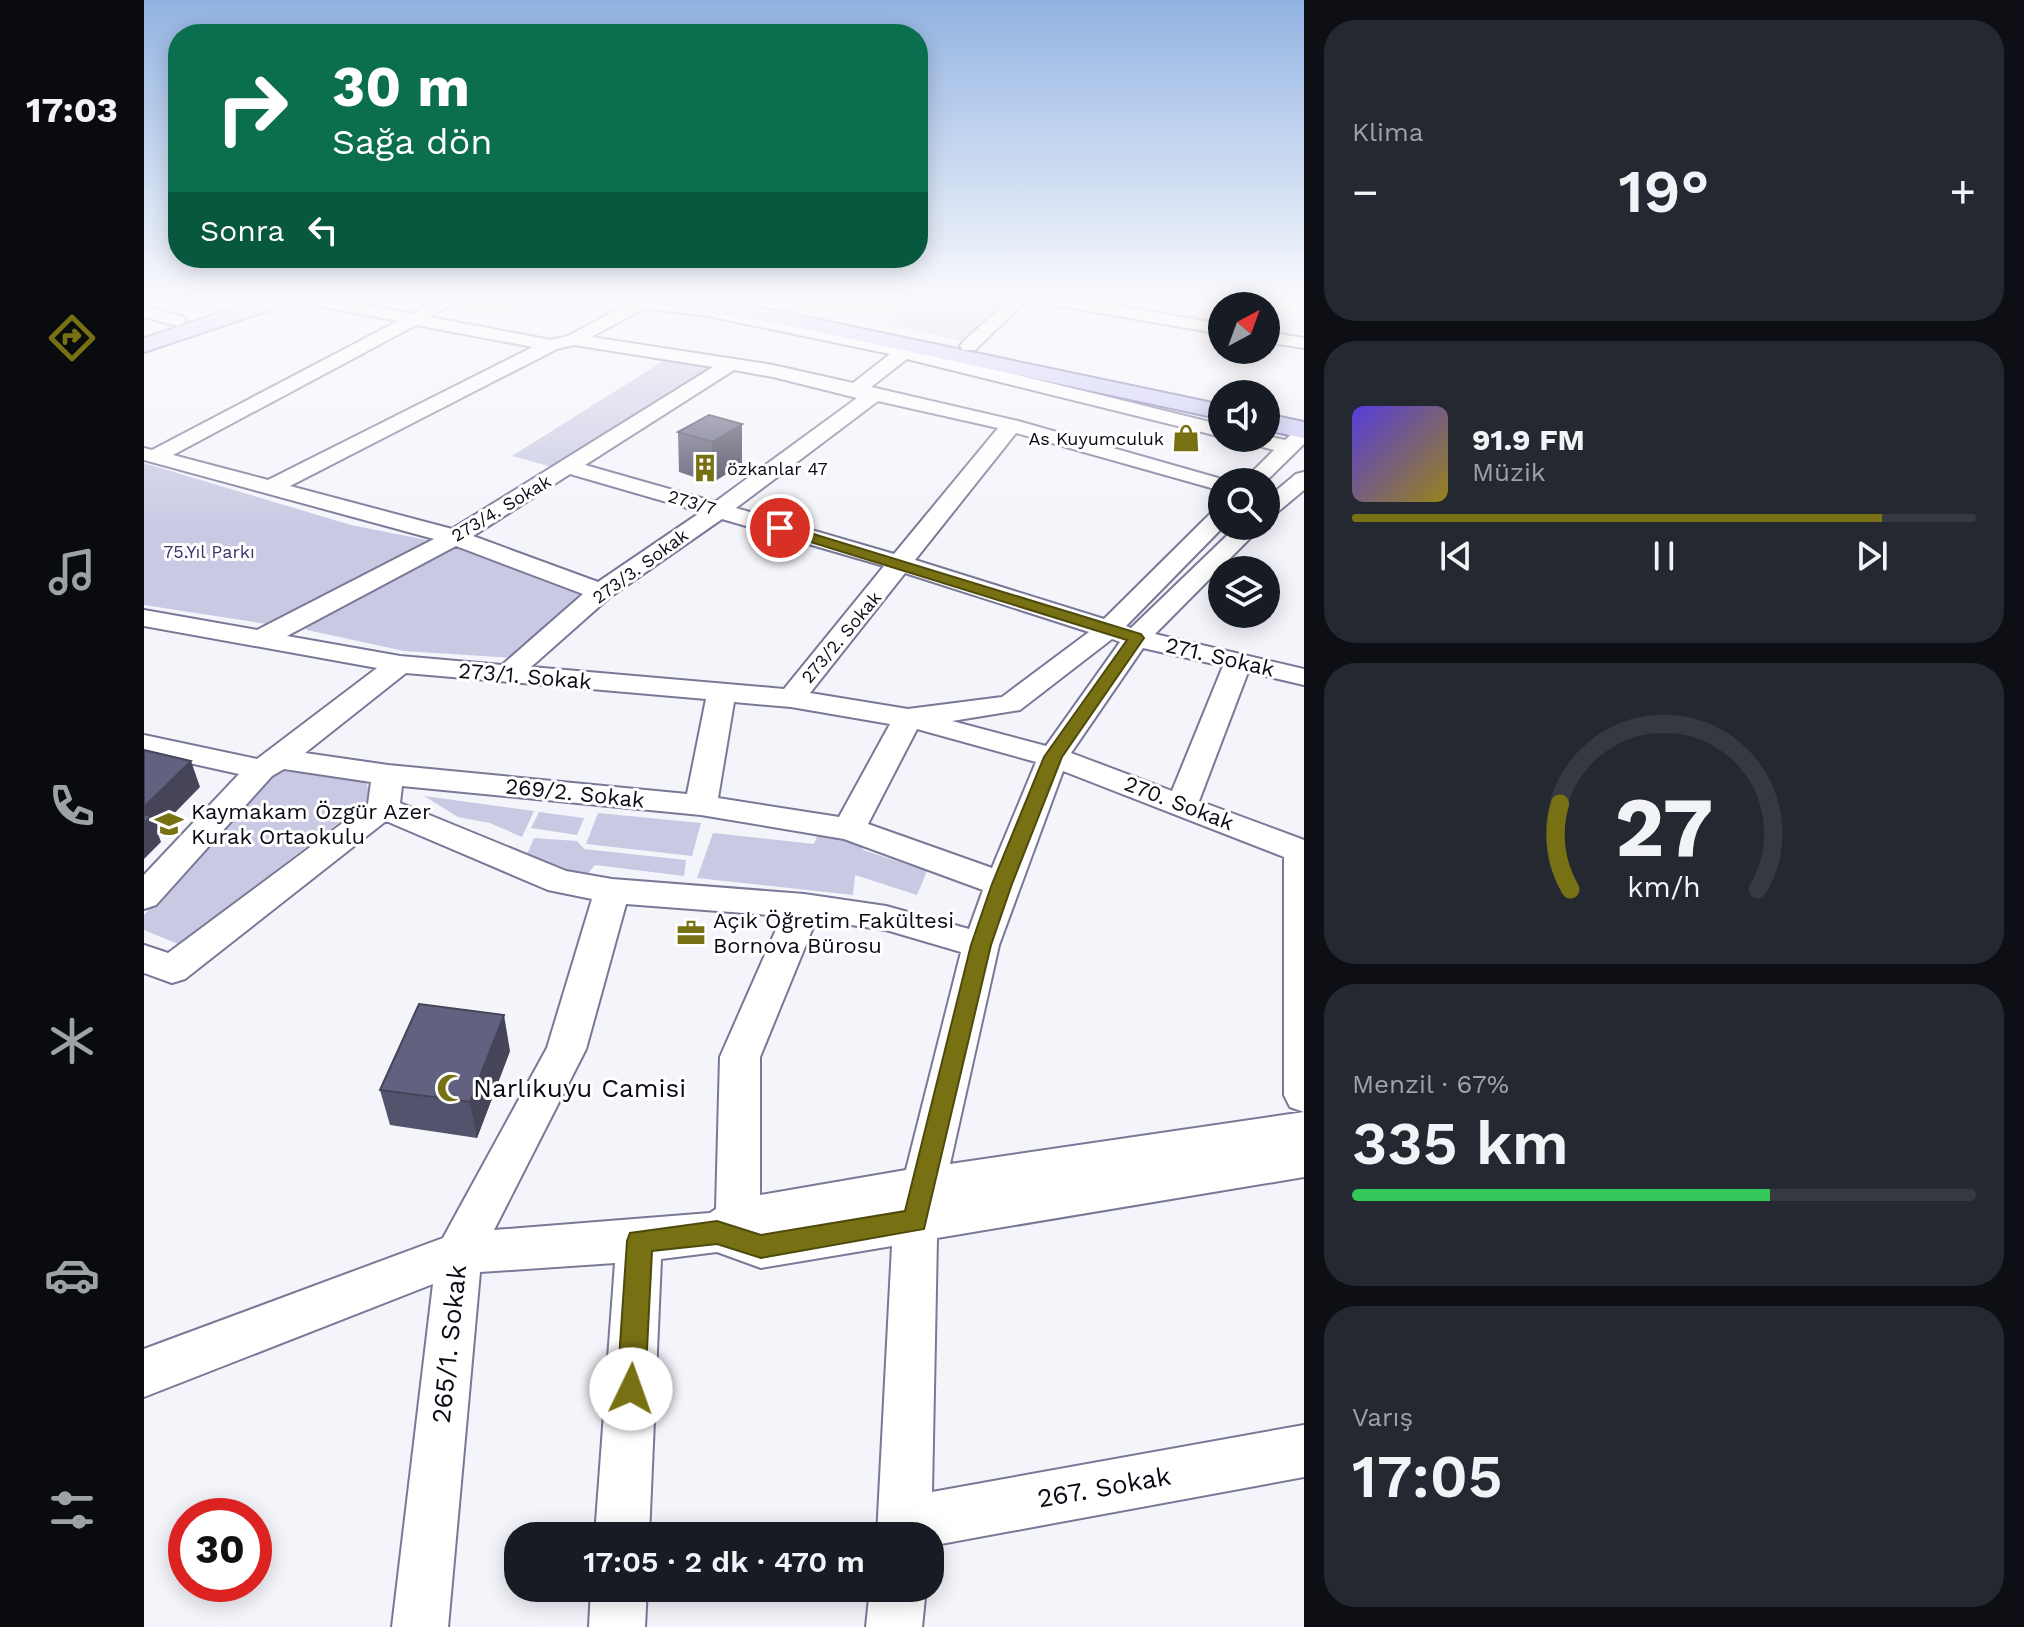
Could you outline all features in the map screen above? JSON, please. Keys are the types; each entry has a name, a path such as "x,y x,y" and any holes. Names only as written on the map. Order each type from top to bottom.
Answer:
{"main road":[{"path":"1025,375 1208,409"},
{"path":"1100,375 1208,395"},
{"path":"1280,405 1304,408"}],"street":[{"path":"149,456 305,375"},
{"path":"268,489 492,375"},
{"name":"273/4. Sokak","path":"263,638 455,537 714,375"},
{"path":"790,375 1011,425 1208,480"},
{"path":"856,390 875,375"},
{"path":"1024,375 1208,427"},
{"path":"982,418 1034,377"},
{"name":"273/3. Sokak","path":"506,675 601,592 719,510 871,397 856,390"},
{"name":"273/2. Sokak","path":"791,698 1011,425"},
{"path":"1267,468 1298,436"},
{"path":"149,456 455,537 601,592"},
{"name":"273/7","path":"570,467 902,564 1122,633"},
{"path":"1280,495 1304,479"},
{"path":"1280,503 1304,506"},
{"name":"273/1. Sokak","path":"148,621 263,638 400,664 791,698 908,718 1053,757 1122,633 1208,532"},
{"name":"273/1. Sokak","path":"908,718 1010,704 1122,633 1233,540"},
{"name":"271. Sokak","path":"1122,633 1304,677"},
{"path":"1182,804 1238,662"},
{"path":"144,897 270,764 400,664"},
{"path":"701,805 721,693"},
{"path":"849,829 908,718"},
{"name":"269/2. Sokak","path":"144,744 270,764 385,791 701,805 849,829 1002,884"},
{"path":"904,1522 919,1204 981,945 1053,757"},
{"name":"270. Sokak","path":"1053,757 1303,851"},
{"path":"144,958 172,969 385,791 560,882 612,891 804,906 886,918 981,945"},
{"path":"1303,851 1304,1095"},
{"name":"265/1. Sokak","path":"420,1627 459,1253 566,1049 612,891"},
{"path":"728,1226 740,1057 804,906"},
{"path":"144,1373 459,1253 639,1241 728,1226 761,1247 919,1204 1304,1129"},
{"path":"919,1204 1304,1159"},
{"path":"623,1522 639,1241"},
{"name":"267. Sokak","path":"944,1522 1304,1451"},
{"path":"617,1627 618,1602"},
{"path":"894,1627 897,1602"}],"green space":[{"path":"641,375 719,375 563,470 512,456"},
{"name":"75.Yıl Parkı","path":"144,463 351,525 432,541 273,625 144,605"},
{"path":"460,544 586,590 513,658 404,651 307,630 304,624"},
{"path":"284,771 366,780 370,799 178,944 144,930 144,915 264,781"},
{"path":"424,796 534,811 522,837 490,823 458,817"},
{"path":"539,812 584,818 577,835 531,828"},
{"path":"598,813 701,823 692,856 586,844"},
{"path":"822,824 861,831 863,850 927,871 917,895 855,875 853,895 697,878 713,833 814,844"},
{"path":"534,838 577,841 584,849 686,860 684,876 595,865 585,877 527,854"}],"building":[{"path":"709,415 742,424 712,442 678,432"},
{"path":"144,750 191,761 144,807"},
{"path":"419,1004 504,1015 470,1102 380,1090"}],"place":[{"name":"As Kuyumculuk","path":"1186,438"},
{"name":"özkanlar 47","path":"705,468"},
{"name":"Kaymakam Özgür Azer Kurak Ortaokulu","path":"169,824"},
{"name":"Açık Öğretim Fakültesi Bornova Bürosu","path":"691,933"},
{"name":"Narlıkuyu Camisi","path":"451,1088"}],"route":[{"path":"631,1389 639,1241 717,1232 761,1247 915,1221 981,945 1002,884 1053,757 1136,638 780,528"}]}
